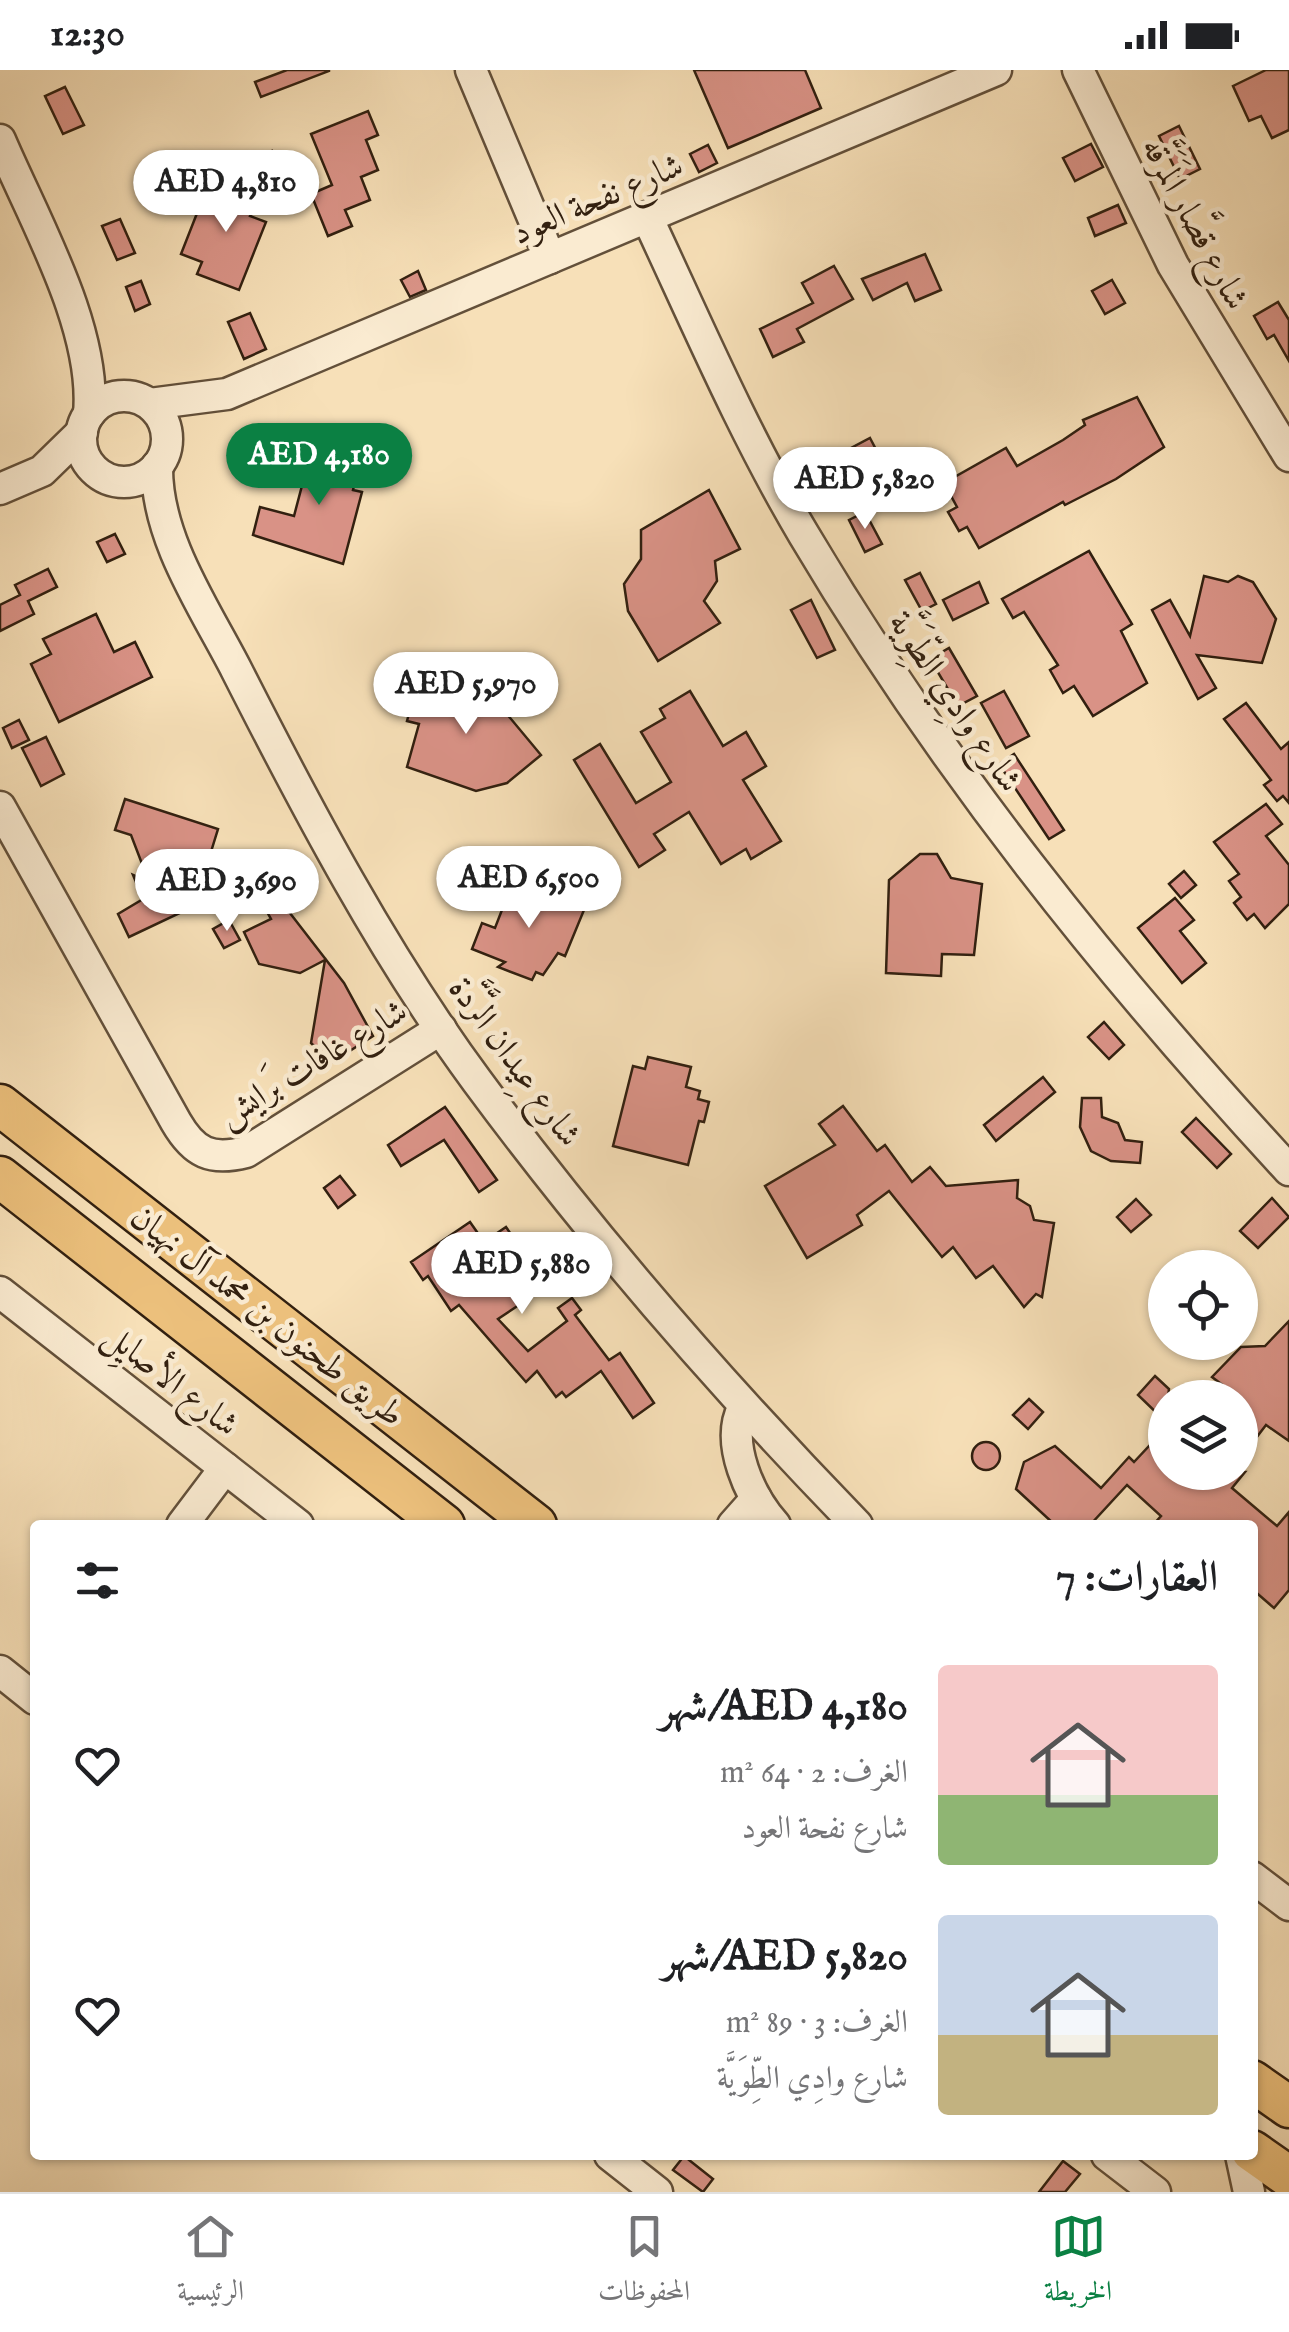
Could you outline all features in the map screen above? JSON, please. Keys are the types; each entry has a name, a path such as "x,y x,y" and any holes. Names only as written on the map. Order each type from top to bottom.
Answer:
{"main road":[{"name":"طريق طحنون بن محمد آل نهيان","path":"0,1105 530,1520"},
{"path":"0,1176 438,1520"},
{"path":"1258,2085 1289,2107"},
{"path":"1258,2156 1289,2177"}],"street":[{"path":"471,70 550,258"},
{"name":"شارع نفحة العود","path":"138,400 227,394 996,70"},
{"name":"شارع قصَّار المَرَقَّه","path":"1078,70 1173,265 1289,456"},
{"path":"0,140 83,336 91,378 82,447 107,476"},
{"name":"شارع وادِي الطِّوَيَّة","path":"647,217 802,532 879,658 971,792 1074,924 1289,1170"},
{"path":"0,489 42,471 82,468 107,476 139,479 162,456 160,416 138,400 83,336"},
{"name":"شارع نفحة العود","path":"162,456 227,394"},
{"path":"42,471 112,397 138,400"},
{"name":"شارع عِيدان الرَّدَّة","path":"162,456 159,504 168,532 272,741 442,1028 550,1172 743,1408 851,1520"},
{"name":"شارع عِيدان الرَّدَّة","path":"107,476 149,508 168,532"},
{"name":"شارع غافات بَرايش","path":"0,808 176,1122 188,1142 207,1155 219,1159 246,1152 442,1028"},
{"name":"شارع الأصايِل","path":"0,1292 292,1520"},
{"path":"743,1408 736,1442 744,1517"},
{"path":"186,1520 225,1468"},
{"path":"0,1671 30,1695"},
{"path":"1258,1882 1289,1905"},
{"path":"616,2160 657,2192"},
{"path":"1113,2160 1155,2192"},
{"path":"1242,2160 1249,2192"}],"building":[{"path":"287,70 329,71 261,97 255,82"},
{"path":"694,70 805,70 821,108 728,148"},
{"path":"1266,70 1289,70 1289,130 1272,138 1261,116 1249,121 1233,86"},
{"path":"65,87 84,125 63,134 45,96"},
{"path":"368,111 378,135 366,140 378,170 361,177 370,200 345,210 352,226 328,236 311,194 332,185 311,134"},
{"path":"1179,126 1200,169 1180,179 1159,136"},
{"path":"1091,144 1103,167 1075,181 1063,158"},
{"path":"708,145 717,163 699,172 690,154"},
{"path":"272,151 280,169 260,178 252,160"},
{"path":"231,177 260,189 250,216 266,222 239,290 197,274 202,262 181,254 203,198 220,205"},
{"path":"1118,205 1126,223 1095,236 1088,218"},
{"path":"120,219 135,253 117,260 102,226"},
{"path":"925,254 941,290 915,301 907,283 873,300 862,279"},
{"path":"834,266 853,299 797,329 804,342 773,357 760,329 813,303 802,283"},
{"path":"418,271 426,290 410,297 401,280"},
{"path":"1112,280 1125,303 1105,314 1092,291"},
{"path":"141,281 150,304 135,311 126,287"},
{"path":"1278,302 1289,320 1289,361 1274,335 1267,339 1254,316"},
{"path":"250,313 266,349 244,359 228,322"},
{"path":"1137,397 1164,447 1116,479 1065,505 1063,502 979,548 967,527 959,531 948,512 957,507 944,483 1006,448 1017,466 1085,425 1083,420"},
{"path":"870,438 881,459 844,477 834,457"},
{"path":"313,444 361,456 353,490 362,492 343,564 253,535 260,507 294,516"},
{"path":"709,490 740,549 715,561 717,581 704,601 720,623 658,661 628,611 624,584 641,559 641,530"},
{"path":"865,512 882,544 865,552 849,520"},
{"path":"115,534 125,554 107,562 97,542"},
{"path":"1089,551 1132,624 1121,631 1147,683 1093,716 1074,686 1063,693 1050,670 1058,665 1024,612 1013,618 1002,599"},
{"path":"48,569 57,587 28,601 34,614 0,631 0,605 20,595 15,585"},
{"path":"920,573 936,604 922,611 905,580"},
{"path":"1204,576 1228,582 1238,576 1253,582 1276,619 1262,663 1197,655 1216,688 1198,699 1152,610 1170,600 1190,636"},
{"path":"979,582 988,603 953,620 943,600"},
{"path":"811,600 835,650 817,658 791,610"},
{"path":"96,614 114,652 135,642 152,677 59,722 31,664 51,654 43,639"},
{"path":"949,648 977,696 958,706 930,659"},
{"path":"453,670 467,678 465,689 496,701 541,755 507,783 476,791 407,767 419,724 407,721 417,684 435,690 440,673"},
{"path":"690,691 723,746 746,732 766,766 743,780 781,841 751,859 746,849 721,864 689,812 654,834 665,850 639,867 574,760 600,744 636,803 671,782 641,732 665,718 660,709"},
{"path":"1004,691 1029,736 1006,748 981,703"},
{"path":"1246,703 1281,749 1289,742 1289,803 1283,796 1277,801 1264,785 1271,780 1224,719"},
{"path":"19,720 29,740 12,748 3,728"},
{"path":"46,737 64,774 41,786 22,748"},
{"path":"1014,754 1064,830 1049,839 999,764"},
{"path":"125,799 218,829 197,897 170,888 182,912 129,937 118,914 143,899 133,875 149,882 131,835 115,830"},
{"path":"1266,804 1282,824 1266,836 1289,865 1289,904 1265,928 1254,914 1247,920 1234,903 1241,897 1229,881 1239,874 1214,842"},
{"path":"920,854 937,854 951,878 982,884 974,955 942,954 941,976 886,973 889,880"},
{"path":"1184,871 1196,885 1181,898 1169,884"},
{"path":"514,879 584,910 565,956 558,953 543,975 536,972 532,980 498,967 505,962 472,949 482,923 495,928"},
{"path":"276,895 344,983 373,1036 331,1063 311,1043 325,960 300,973 259,964 244,932 271,919 262,903"},
{"path":"1175,898 1194,920 1180,931 1206,963 1182,983 1138,928"},
{"path":"229,920 240,940 224,948 213,929"},
{"path":"1104,1022 1124,1045 1109,1059 1088,1037"},
{"path":"648,1057 691,1067 686,1087 700,1091 698,1099 709,1102 704,1122 699,1121 688,1165 613,1146 633,1066 645,1069"},
{"path":"1043,1077 1055,1092 996,1141 984,1125"},
{"path":"1082,1098 1101,1098 1102,1117 1118,1123 1125,1140 1142,1142 1140,1163 1111,1161 1091,1151 1080,1127"},
{"path":"843,1106 877,1151 885,1145 912,1182 930,1167 946,1186 1018,1180 1017,1198 1030,1206 1034,1220 1054,1223 1042,1297 1036,1294 1024,1307 993,1266 976,1278 953,1247 942,1257 889,1191 857,1215 862,1225 807,1258 765,1186 835,1145 819,1124"},
{"path":"445,1107 497,1180 479,1192 444,1140 401,1166 388,1145"},
{"path":"1196,1118 1231,1154 1217,1168 1182,1132"},
{"path":"340,1176 355,1195 338,1208 324,1188"},
{"path":"1272,1198 1289,1217 1258,1248 1240,1231"},
{"path":"1136,1199 1151,1215 1131,1232 1117,1217"},
{"path":"470,1222 484,1242 506,1227 526,1256 507,1269 513,1278 507,1282 522,1303 498,1319 528,1351 567,1321 558,1308 572,1298 581,1310 575,1315 609,1360 620,1353 654,1403 633,1418 601,1371 566,1397 562,1392 556,1397 537,1371 526,1382 459,1305 451,1311 428,1276 423,1280 411,1262"},
{"path":"1289,1321 1289,1441 1266,1425 1258,1435 1258,1380 1212,1377 1228,1360 1258,1360 1258,1346 1265,1346"},
{"path":"1148,1384 1148,1405 1138,1395"},
{"path":"1029,1399 1043,1412 1028,1429 1013,1415"},
{"path":"986,1442 996,1446 1000,1456 996,1466 986,1470 976,1466 972,1456 976,1446"},
{"path":"1055,1446 1101,1488 1129,1457 1134,1462 1148,1447 1148,1490 1234,1490 1277,1526 1289,1512 1289,1590 1274,1608 1258,1594 1258,1520 1157,1520 1161,1516 1127,1485 1095,1520 1050,1520 1016,1489 1024,1462"},
{"path":"681,2160 689,2160 713,2179 703,2192 673,2170"},
{"path":"1063,2161 1080,2174 1065,2192 1039,2192"}]}
